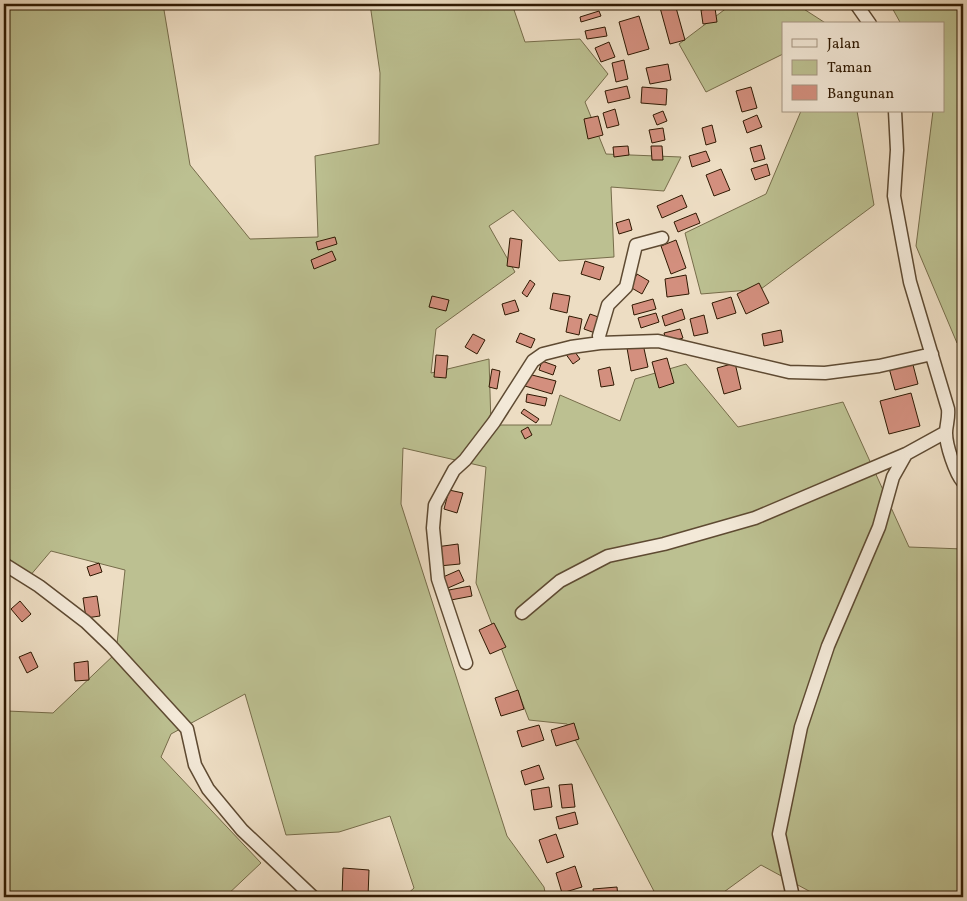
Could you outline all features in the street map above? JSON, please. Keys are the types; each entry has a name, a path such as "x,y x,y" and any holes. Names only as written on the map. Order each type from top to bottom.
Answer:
{"street":[{"path":"856,4 869,22"},
{"path":"895,112 897,150 894,196 910,282 948,409 949,421 946,432 955,469 963,482"},
{"path":"600,343 599,336 608,305 626,287 636,245 662,238"},
{"path":"466,663 438,579 433,528 435,505 454,470 466,460 494,422 533,361 543,354 571,347 600,343 658,341 789,372 825,373 879,366 932,354"},
{"path":"522,614 560,581 608,556 664,544 755,518 906,454 946,432"},
{"path":"793,897 779,834 802,727 828,646 879,526 893,477 906,454"},
{"path":"4,564 40,586 79,616 111,646 186,729 196,765 208,789 242,830 313,897"}],"green space":[{"path":"4,4 163,4 190,165 250,239 318,237 315,156 379,144 380,73 370,4 512,4 525,42 580,39 608,74 585,102 606,154 681,157 664,191 611,187 614,257 559,261 513,210 489,226 515,272 436,329 431,373 489,359 491,425 551,425 560,395 620,421 635,379 686,364 738,427 843,402 909,547 963,549 963,897 820,897 761,865 717,897 657,897 567,724 529,720 476,583 486,467 403,448 401,504 507,836 544,887 546,897 404,897 414,888 390,816 339,832 286,835 245,694 171,734 161,757 261,863 225,897 4,897 4,709 7,711 53,713 116,653 125,570 51,551 29,577 4,560"},
{"path":"732,4 796,4 824,22 782,22 782,54 706,92 679,44"},
{"path":"890,4 963,4 963,343 957,343 916,246 933,112 944,112 944,22 900,22"},
{"path":"801,112 857,112 874,205 761,289 701,294 685,233 766,194"}],"building":[{"path":"659,4 675,4 685,40 670,44"},
{"path":"715,8 717,22 703,24 701,10"},
{"path":"599,11 601,16 581,22 580,17"},
{"path":"639,16 649,49 628,55 619,22"},
{"path":"605,27 607,36 587,39 585,31"},
{"path":"609,42 615,57 601,62 595,48"},
{"path":"624,60 628,79 616,82 612,63"},
{"path":"668,64 671,80 650,84 646,68"},
{"path":"627,86 630,98 608,103 605,91"},
{"path":"642,87 667,89 666,105 641,103"},
{"path":"751,87 757,108 742,112 736,91"},
{"path":"615,109 619,125 607,128 603,113"},
{"path":"663,111 667,121 657,125 653,115"},
{"path":"757,115 762,127 747,133 743,121"},
{"path":"598,116 603,135 588,139 584,119"},
{"path":"712,125 716,142 706,145 702,128"},
{"path":"663,128 665,140 652,143 649,130"},
{"path":"761,145 765,159 754,162 750,148"},
{"path":"628,146 629,155 614,157 613,147"},
{"path":"651,146 662,146 663,160 652,160"},
{"path":"706,151 710,161 692,167 689,156"},
{"path":"767,164 770,175 755,180 751,169"},
{"path":"721,169 730,190 714,196 706,175"},
{"path":"682,195 687,207 662,218 657,206"},
{"path":"696,213 700,223 678,232 674,222"},
{"path":"629,219 632,230 619,234 616,223"},
{"path":"335,237 337,244 318,250 316,242"},
{"path":"510,238 522,240 519,268 507,266"},
{"path":"676,240 686,268 671,274 661,246"},
{"path":"332,251 336,260 314,269 311,260"},
{"path":"585,261 604,267 600,280 581,274"},
{"path":"637,274 649,281 642,294 630,287"},
{"path":"686,275 689,294 667,297 665,279"},
{"path":"530,280 535,284 527,297 522,293"},
{"path":"759,283 769,303 746,314 737,294"},
{"path":"553,293 570,296 567,313 550,309"},
{"path":"432,296 449,300 446,311 429,307"},
{"path":"731,297 736,313 717,319 712,303"},
{"path":"653,299 656,309 634,315 632,305"},
{"path":"515,300 519,311 505,315 502,304"},
{"path":"682,309 685,319 665,326 662,316"},
{"path":"656,313 659,322 641,328 638,318"},
{"path":"590,314 601,318 595,333 584,329"},
{"path":"704,315 708,333 694,336 690,319"},
{"path":"569,316 582,319 579,335 566,332"},
{"path":"680,329 683,338 667,343 664,333"},
{"path":"781,330 783,342 764,346 762,334"},
{"path":"520,333 535,339 531,348 516,342"},
{"path":"473,334 485,340 477,354 465,347"},
{"path":"643,344 648,367 631,371 627,348"},
{"path":"572,348 580,359 573,364 565,353"},
{"path":"436,355 448,356 446,378 434,377"},
{"path":"667,358 674,383 659,388 652,362"},
{"path":"542,361 556,366 553,375 539,370"},
{"path":"912,361 918,384 895,390 889,368"},
{"path":"735,363 741,389 724,394 717,368"},
{"path":"610,367 614,385 601,387 598,370"},
{"path":"492,369 500,371 497,389 489,387"},
{"path":"528,374 556,381 552,394 525,386"},
{"path":"911,393 920,426 889,434 880,401"},
{"path":"527,394 547,398 545,406 526,402"},
{"path":"524,409 539,419 536,423 521,413"},
{"path":"528,427 532,435 525,439 521,431"},
{"path":"449,490 463,493 457,513 444,509"},
{"path":"458,544 460,564 439,566 436,547"},
{"path":"99,563 102,572 90,576 87,567"},
{"path":"459,570 464,581 448,588 443,577"},
{"path":"470,586 472,596 451,600 449,590"},
{"path":"4,593 9,596 4,603"},
{"path":"97,596 100,616 86,618 83,598"},
{"path":"20,601 31,614 22,622 11,609"},
{"path":"494,623 506,647 490,654 479,630"},
{"path":"31,652 38,667 27,673 19,657"},
{"path":"88,661 89,680 75,681 74,663"},
{"path":"518,690 524,709 501,716 495,698"},
{"path":"574,723 579,739 556,746 551,730"},
{"path":"539,725 544,740 522,747 517,731"},
{"path":"539,765 544,779 525,785 521,771"},
{"path":"572,784 575,807 562,808 559,785"},
{"path":"549,787 552,807 534,810 531,790"},
{"path":"575,812 578,824 559,829 556,817"},
{"path":"556,834 564,857 547,863 539,840"},
{"path":"575,866 582,887 562,893 556,873"},
{"path":"343,868 369,870 368,897 342,897"},
{"path":"617,887 618,897 594,897 593,889"}]}
